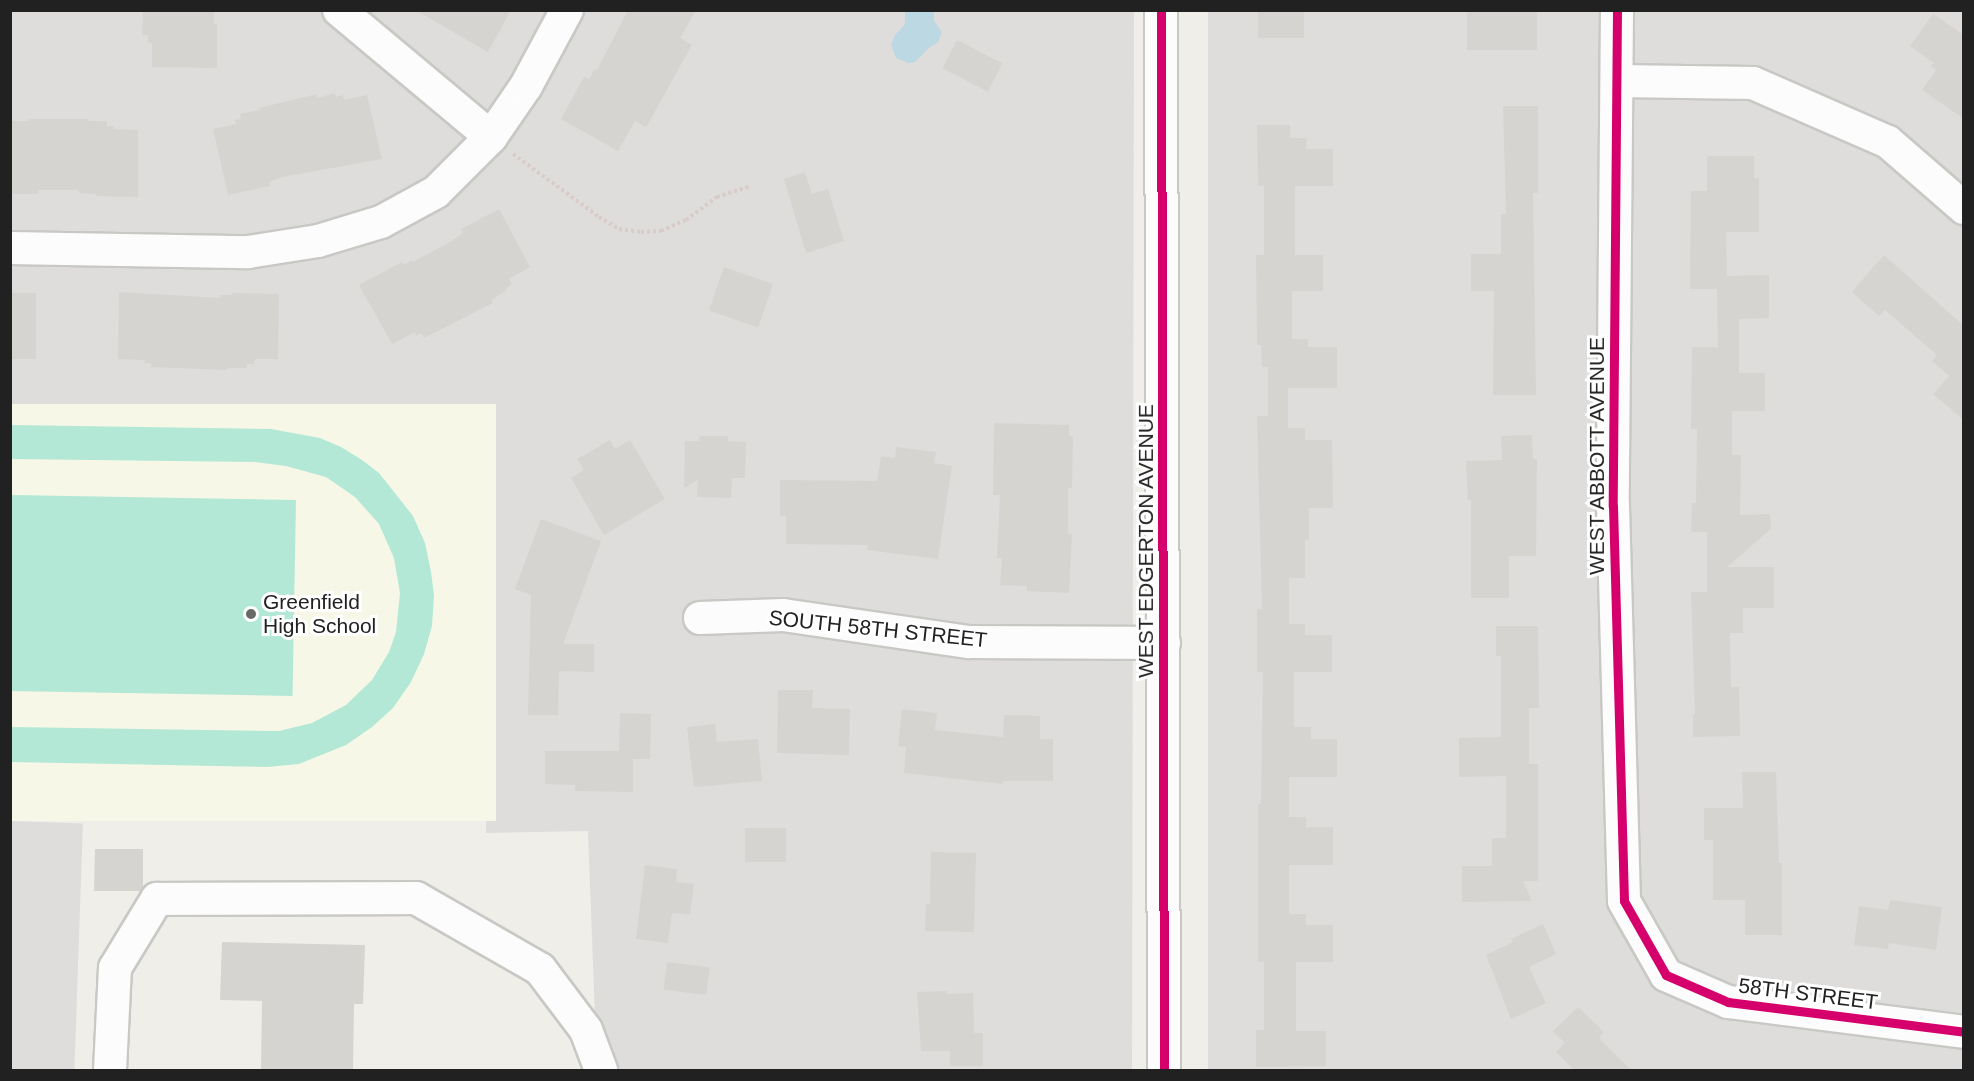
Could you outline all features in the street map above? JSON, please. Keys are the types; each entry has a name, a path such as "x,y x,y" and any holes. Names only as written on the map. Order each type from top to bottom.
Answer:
{"street":[{"path":"339,10 491,137"},
{"path":"10,248 248,252 318,241 381,222 436,192 491,137 526,86 567,10"},
{"name":"WEST EDGERTON AVENUE","path":"1161,10 1164,1071"},
{"name":"WEST ABBOTT AVENUE","path":"1617,10 1613,506 1624,901"},
{"path":"1618,81 1753,83 1888,142 1964,208"},
{"name":"SOUTH 58TH STREET","path":"700,618 783,615 969,642 1164,643"},
{"path":"110,1071 115,968 157,899 416,898 540,969 586,1030 601,1071"},
{"name":"58TH STREET","path":"1624,901 1666,975 1728,1002 1964,1032"}],"path":[{"path":"491,137 619,229 661,231 687,220 717,197 750,186"}],"shaded area":[{"path":"11,11 1134,11 1132,1070 597,1070 588,831 486,833 495,407 11,404"},
{"path":"1208,11 1963,11 1963,1070 1208,1070"},
{"name":"Greenfield High School","path":"11,404 496,404 496,821 11,821"},
{"path":"11,821 83,824 74,1070 10,1070"}],"green space":[{"path":"11,425 271,429 320,438 362,460 379,473 413,516 425,543 434,595 432,626 424,654 411,682 393,708 372,727 346,745 299,764 267,767 11,762 11,727 279,731 312,723 346,705 372,680 389,652 396,632 400,593 394,558 379,524 355,497 326,477 286,466 255,462 11,459"},
{"path":"11,495 296,500 293,696 10,691"}],"water":[{"path":"905,11 934,11 934,21 942,32 938,42 915,62 909,63 896,58 891,45 895,35 905,24"}],"building":[{"path":"143,10 214,10 214,24 217,24 217,68 152,67 152,43 148,42 148,35 142,35"},
{"path":"415,10 511,10 488,52"},
{"path":"628,10 696,10 680,38 692,45 646,127 635,121 618,151 561,119 584,77 589,79 595,69 597,70"},
{"path":"1258,10 1304,10 1304,38 1258,38"},
{"path":"1467,10 1537,10 1537,50 1467,50"},
{"path":"1933,14 1964,35 1964,119 1922,90 1936,70 1931,66 1934,63 1910,46"},
{"path":"957,40 1002,63 988,92 942,69"},
{"path":"335,93 336,97 343,95 344,100 367,95 382,159 282,177 269,182 270,186 228,195 213,129 236,124 235,120 241,119 240,114 260,110 259,108 317,94 317,98"},
{"path":"1503,106 1538,106 1538,193 1533,193 1536,395 1493,395 1494,291 1471,291 1471,254 1501,254 1501,214 1506,214"},
{"path":"29,119 89,119 89,121 107,121 107,126 114,126 114,129 138,130 138,197 96,196 96,194 79,193 79,190 38,190 38,194 11,194 11,121 29,121"},
{"path":"1257,125 1290,125 1290,138 1307,138 1306,149 1333,149 1333,186 1295,186 1295,255 1323,255 1323,291 1292,291 1292,339 1308,339 1308,347 1337,347 1337,388 1288,388 1288,428 1305,428 1305,440 1332,440 1333,508 1309,508 1309,540 1305,540 1305,578 1289,578 1289,624 1305,624 1305,635 1332,635 1332,672 1294,672 1294,727 1311,727 1311,739 1337,739 1337,777 1289,777 1289,817 1306,817 1306,827 1333,827 1333,865 1289,865 1289,914 1306,914 1306,925 1333,925 1333,962 1296,962 1296,1031 1326,1031 1326,1066 1256,1067 1256,1030 1264,1030 1264,962 1258,962 1258,804 1261,804 1263,672 1257,672 1257,609 1262,609 1257,416 1268,416 1268,367 1262,367 1261,345 1257,345 1256,255 1264,255 1264,186 1258,186"},
{"path":"1707,156 1754,156 1754,178 1759,178 1759,232 1726,232 1727,276 1769,275 1769,318 1739,319 1739,373 1765,373 1765,411 1732,411 1732,455 1741,455 1740,515 1770,514 1771,529 1727,567 1774,567 1774,608 1743,608 1743,633 1730,633 1731,687 1739,687 1740,736 1693,737 1693,715 1695,714 1691,592 1707,592 1707,532 1691,532 1692,503 1696,503 1697,429 1691,429 1692,347 1718,347 1717,289 1690,289 1691,191 1707,191"},
{"path":"805,172 812,194 828,189 844,241 806,253 784,179"},
{"path":"499,209 530,267 509,279 512,284 491,300 493,303 424,338 421,333 416,336 415,332 392,344 359,285 402,262 404,265 412,260 413,262 450,242 463,233 461,229"},
{"path":"1884,255 1964,326 1964,420 1933,394 1949,376 1932,361 1937,355 1885,310 1879,316 1852,292"},
{"path":"724,267 773,284 758,327 709,310"},
{"path":"119,292 220,298 221,295 232,295 232,293 279,294 278,359 255,359 254,364 247,364 247,368 227,368 227,370 151,367 151,363 144,363 145,360 118,359"},
{"path":"10,293 36,293 36,359 10,359"},
{"path":"994,423 1069,425 1069,436 1073,437 1072,488 1068,488 1068,534 1072,534 1069,593 1027,591 1027,586 1000,585 1002,558 997,558 1000,495 993,495"},
{"path":"1532,435 1533,459 1537,459 1536,556 1509,556 1509,598 1471,598 1471,500 1468,501 1466,461 1502,460 1501,436"},
{"path":"699,436 728,436 728,441 746,442 745,478 732,478 731,498 697,497 698,480 684,488 685,441 699,441"},
{"path":"610,440 615,449 630,440 665,499 604,535 571,478 584,470 577,459"},
{"path":"896,447 936,452 934,463 952,466 938,559 867,550 868,545 786,544 786,516 780,516 780,480 877,481 881,456 895,458"},
{"path":"541,519 601,541 563,644 594,644 594,672 559,671 558,715 528,715 531,595 515,589"},
{"path":"1496,626 1538,626 1539,708 1529,708 1529,764 1538,764 1538,881 1523,881 1532,901 1462,902 1462,866 1492,866 1492,838 1506,838 1506,776 1459,777 1459,738 1501,737 1501,656 1496,656"},
{"path":"778,690 813,690 812,708 850,709 849,755 777,753"},
{"path":"902,709 937,713 935,730 1003,737 1004,715 1040,716 1040,739 1053,739 1053,781 1003,781 1003,784 904,773 906,747 898,746"},
{"path":"620,713 651,714 650,759 633,759 633,792 575,791 575,785 545,784 545,751 619,751"},
{"path":"715,724 717,742 758,739 762,781 694,787 687,727"},
{"path":"1742,772 1776,772 1779,863 1782,863 1782,935 1745,935 1745,900 1713,900 1713,840 1704,840 1704,808 1743,808"},
{"path":"745,828 786,828 786,862 745,862"},
{"path":"95,849 143,849 143,888 141,891 94,891"},
{"path":"931,852 976,853 974,932 925,931 926,904 930,904"},
{"path":"645,865 677,869 676,882 694,884 690,915 672,913 668,943 636,939"},
{"path":"1890,900 1942,907 1936,950 1889,943 1888,949 1854,945 1859,906 1888,910"},
{"path":"1543,924 1556,954 1529,967 1546,1003 1511,1019 1486,955 1513,942 1511,939"},
{"path":"222,942 365,945 363,1004 354,1004 353,1071 261,1071 262,1001 220,1000"},
{"path":"667,962 710,967 706,995 664,990"},
{"path":"947,991 947,994 973,993 974,1033 983,1033 983,1066 950,1066 950,1051 921,1051 917,992"},
{"path":"1578,1007 1604,1032 1599,1038 1632,1071 1575,1071 1556,1052 1565,1043 1553,1031"}],"cycle path":[{"path":"1161,10 1164,1070"},
{"path":"1617,10 1613,506 1624,901 1666,975 1728,1002 1964,1032"}],"place":[{"name":"Greenfield High School","path":"251,614"}]}
